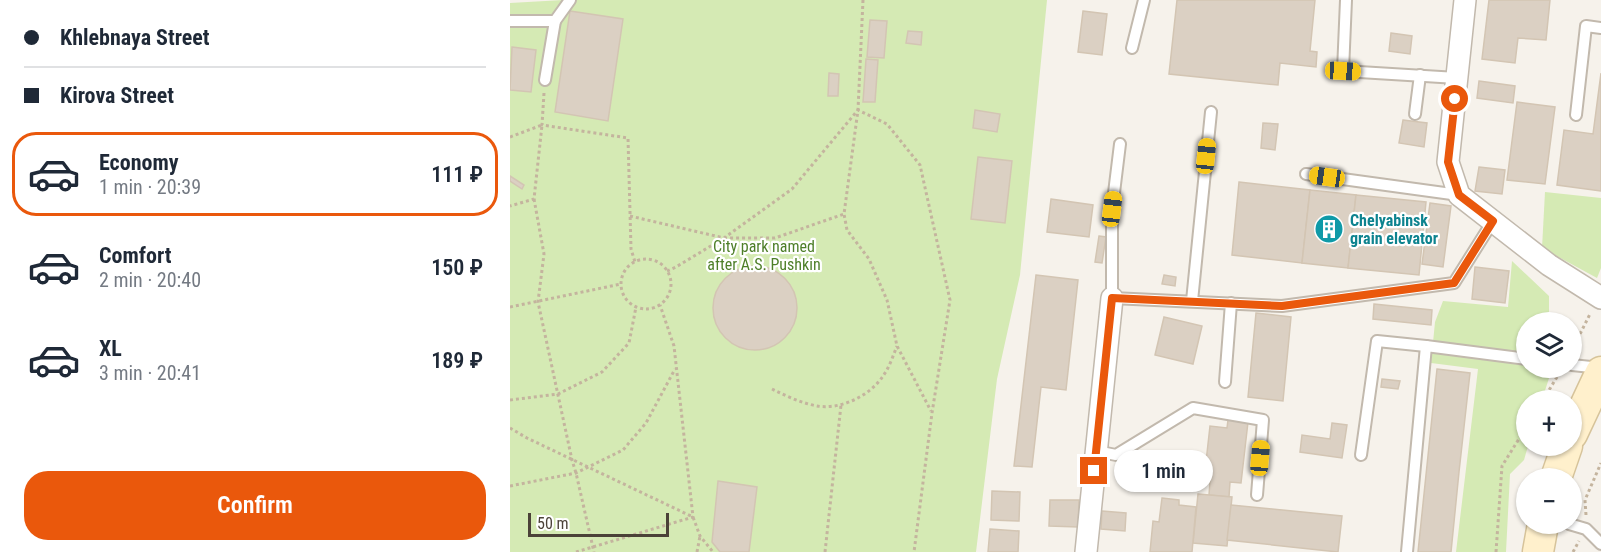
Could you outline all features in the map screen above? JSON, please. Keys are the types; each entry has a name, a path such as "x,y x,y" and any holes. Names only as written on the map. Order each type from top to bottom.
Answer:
{"main road":[{"path":"1582,412 1601,370"},
{"path":"1538,552 1541,534"}],"street":[{"path":"1465,0 1448,162 1459,195 1501,228 1549,276 1599,304"},
{"path":"1086,552 1112,298"}],"lane":[{"path":"545,80 555,21 570,0"},
{"path":"1132,48 1144,0"},
{"path":"1346,0 1343,71 1457,78"},
{"path":"510,21 555,21"},
{"path":"1576,115 1586,26 1601,28"},
{"path":"1415,114 1420,75"},
{"path":"1192,301 1211,112"},
{"path":"1120,144 1112,209 1112,298 1282,306 1454,283 1501,228"},
{"path":"1306,174 1459,195"},
{"path":"1225,382 1231,303"},
{"path":"1361,455 1377,341 1516,358"},
{"path":"1407,552 1426,346"},
{"path":"1582,367 1601,370"},
{"path":"1096,451 1116,455 1193,408 1263,420 1257,495"},
{"path":"1582,528 1601,543"}],"path":[{"path":"863,0 858,110 844,214 848,230 869,259 887,300 897,346 932,413"},
{"path":"545,80 534,200 544,254 538,302 594,552"},
{"path":"667,271 724,238 792,189 858,110"},
{"path":"858,110 887,124 920,165 950,300 932,413 914,552"},
{"path":"510,137 542,126 628,138 631,249 635,262"},
{"path":"510,206 534,200"},
{"path":"630,216 724,238 775,238 844,214"},
{"path":"642,259 656,261 667,271 670,277 670,293 660,305 645,309 636,307 625,298 621,284 625,271 635,262 642,259"},
{"path":"510,307 621,284"},
{"path":"1582,333 1599,304"},
{"path":"660,305 674,346 693,517 700,536 713,552"},
{"path":"510,400 558,394 602,372 628,343 636,307"},
{"path":"772,389 790,398 818,406 841,404 866,394 883,377 897,346"},
{"path":"510,486 576,473 622,450 646,423 676,368"},
{"path":"825,552 841,404"},
{"path":"510,428 693,517"},
{"path":"1496,552 1502,466 1516,444"},
{"path":"1573,552 1586,529 1585,500 1601,463"},
{"path":"576,552 693,517"},
{"path":"697,552 700,536"}],"green space":[{"name":"City park named after A.S. Pushkin","path":"563,0 1047,0 1020,275 997,379 976,552 510,552 510,3"},
{"path":"1545,192 1601,198 1601,268 1597,278 1542,248"},
{"path":"1512,261 1549,296 1549,312 1516,312 1516,378 1549,378 1545,390 1516,390 1516,456 1525,456 1510,474 1506,552 1456,552 1478,369 1431,363 1435,322 1443,301 1508,307"}],"building":[{"path":"1177,0 1315,0 1310,51 1317,52 1316,67 1280,63 1278,85 1169,74"},
{"path":"1489,0 1550,0 1546,40 1518,38 1515,63 1482,59"},
{"path":"570,11 623,19 608,121 555,112"},
{"path":"1083,11 1107,14 1102,55 1078,52"},
{"path":"870,20 887,21 884,58 867,57"},
{"path":"908,31 922,32 921,45 906,43"},
{"path":"1391,33 1412,36 1410,54 1389,51"},
{"path":"512,47 536,50 531,92 510,90"},
{"path":"866,59 878,60 875,102 863,102"},
{"path":"829,73 839,74 838,96 828,96"},
{"path":"1601,73 1601,191 1557,185 1564,130 1593,134"},
{"path":"1479,81 1515,86 1513,103 1477,98"},
{"path":"1517,102 1555,107 1545,184 1507,180"},
{"path":"975,110 1000,114 997,132 973,128"},
{"path":"1403,120 1427,123 1424,147 1399,143"},
{"path":"1263,123 1278,124 1275,150 1261,148"},
{"path":"978,157 1012,161 1005,223 971,219"},
{"path":"1479,167 1505,170 1502,194 1475,191"},
{"path":"510,176 524,185 522,189 510,181"},
{"path":"1239,182 1310,190 1302,263 1232,255"},
{"name":"Chelyabinsk grain elevator","path":"1310,190 1356,195 1348,268 1302,263"},
{"path":"1356,195 1426,202 1419,275 1348,268"},
{"path":"1051,199 1093,205 1089,237 1047,232"},
{"path":"1430,203 1451,206 1443,267 1422,264"},
{"path":"1099,236 1106,237 1102,263 1095,262"},
{"path":"755,266 778,273 790,285 797,308 790,331 778,343 755,350 732,343 720,331 713,308 720,285 732,273"},
{"path":"1475,267 1509,271 1505,303 1472,299"},
{"path":"1036,275 1078,280 1066,390 1041,387 1032,467 1014,466"},
{"path":"1164,275 1176,277 1175,286 1162,284"},
{"path":"1374,304 1432,310 1431,325 1373,319"},
{"path":"1256,313 1291,317 1283,401 1248,397"},
{"path":"1164,317 1202,326 1193,364 1155,355"},
{"path":"1437,369 1470,373 1451,552 1418,552"},
{"path":"1382,379 1400,381 1398,389 1381,387"},
{"path":"1228,420 1248,422 1241,483 1230,482 1229,497 1209,495 1210,481 1204,480 1210,426 1227,428"},
{"path":"1332,423 1347,425 1342,458 1300,452 1302,435 1330,439"},
{"path":"718,481 757,487 749,552 720,552 712,542"},
{"path":"992,491 1020,492 1019,521 991,520"},
{"path":"1198,494 1232,497 1227,546 1193,543"},
{"path":"1162,498 1179,500 1179,505 1196,507 1192,552 1150,552 1153,521 1159,522"},
{"path":"1050,500 1079,500 1078,527 1049,526"},
{"path":"1231,505 1342,516 1338,552 1227,540"},
{"path":"1102,511 1126,513 1125,531 1101,529"},
{"path":"990,529 1019,531 1018,552 988,552"}],"place":[{"name":"Chelyabinsk grain elevator","path":"1329,229"}],"route":[{"path":"1094,471 1112,298 1282,306 1454,283 1493,221 1459,195 1448,162 1455,99"}]}
